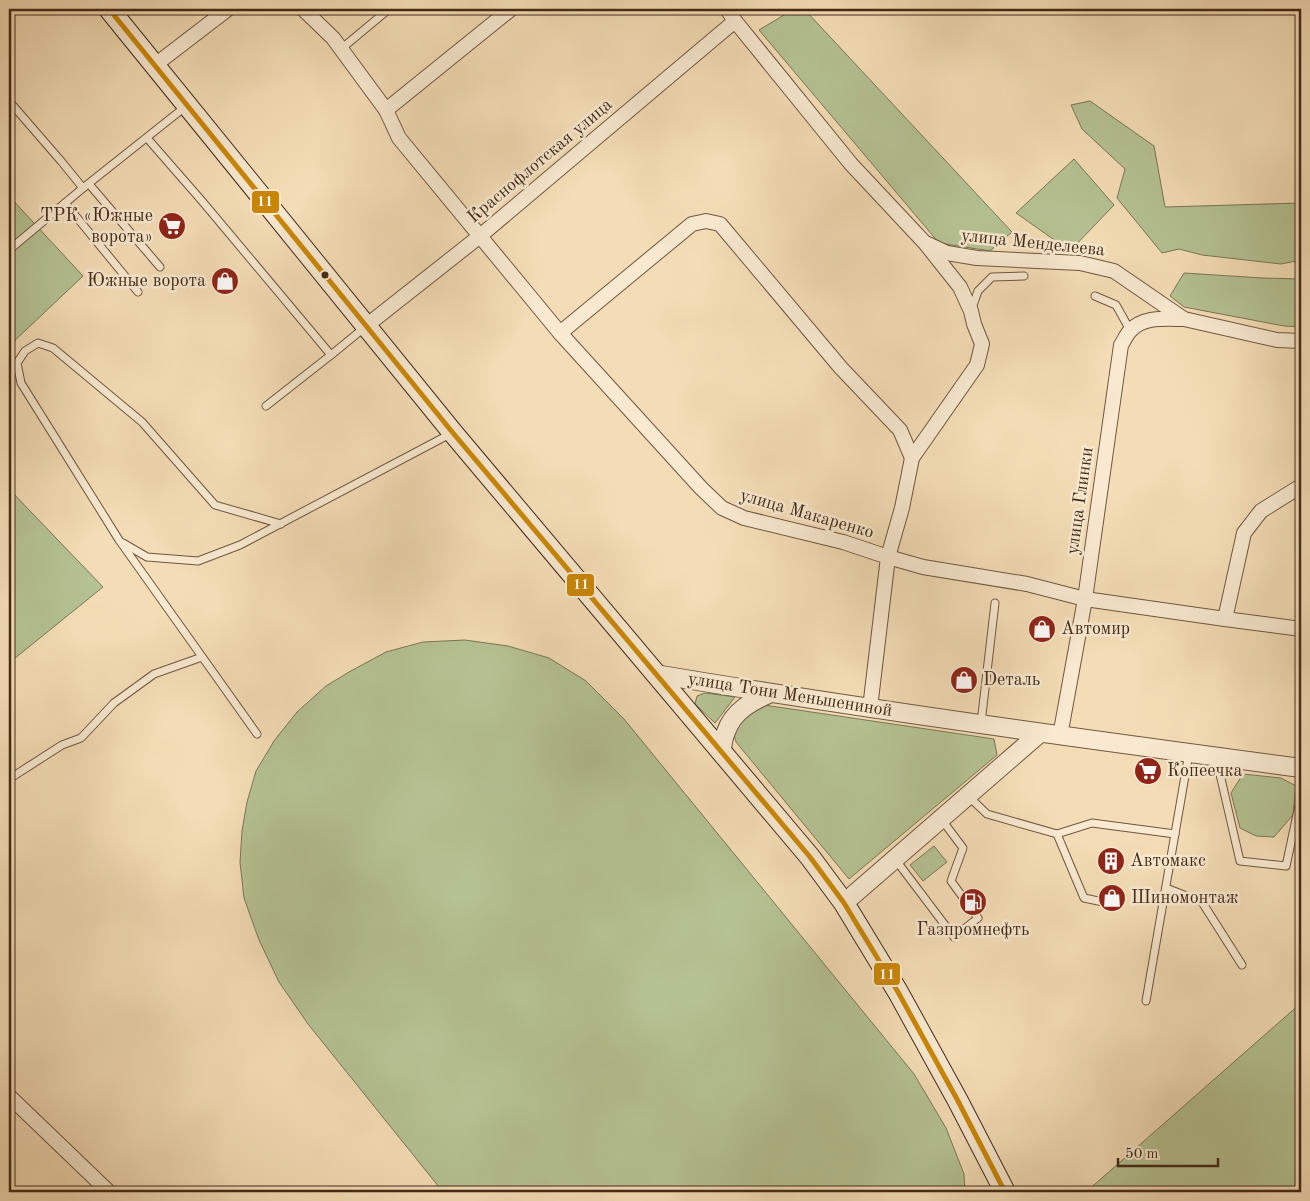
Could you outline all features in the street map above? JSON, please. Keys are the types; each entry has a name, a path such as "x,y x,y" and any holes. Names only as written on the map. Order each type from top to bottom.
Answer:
{"main road":[{"path":"109,9 453,433 810,857 844,903 898,992 1005,1192"}],"street":[{"path":"155,65 228,9"},
{"name":"улица Макаренко","path":"303,9 333,38 386,110 399,138 560,333 701,488 722,508 744,518 843,542 923,567 1027,584 1085,599 1301,629"},
{"path":"386,110 512,9"},
{"name":"улица Менделеева","path":"727,9 851,164 925,243 960,287 973,318 982,344 977,365 912,458"},
{"name":"Краснофлотская улица","path":"366,326 480,236 735,21"},
{"path":"560,333 692,224 706,221 720,224 841,368 900,430 912,458 902,508 888,557 870,708"},
{"name":"улица Менделеева","path":"925,243 947,253 977,258 1080,263 1114,271 1184,319 1277,340 1301,341"},
{"path":"1130,330 1144,321 1160,318 1184,319"},
{"name":"улица Глинки","path":"1060,736 1085,599 1121,345 1130,330"},
{"path":"1225,619 1244,533 1261,511 1301,486"},
{"name":"улица Тони Меньшениной","path":"655,674 1060,736 1301,768"},
{"path":"721,752 725,732 731,720 740,710 754,700 771,693"},
{"path":"844,903 1040,732"},
{"path":"9,1096 109,1192"}],"lane":[{"path":"341,49 389,9"},
{"path":"9,101 61,161 160,267"},
{"path":"9,250 188,105"},
{"path":"147,138 331,354"},
{"path":"66,203 138,292"},
{"path":"973,318 978,292 992,277 1024,276"},
{"path":"1095,296 1116,306 1130,330"},
{"path":"266,406 366,326"},
{"path":"257,734 119,540 21,383 17,363 25,351 38,343 53,348 142,422 215,506 281,524"},
{"path":"119,540 147,557 198,561 240,545 453,433"},
{"path":"981,724 995,603"},
{"path":"9,779 62,745 82,738 114,702 154,674 202,657"},
{"path":"1146,1001 1189,752"},
{"path":"1215,756 1240,861 1286,866 1301,796"},
{"path":"968,796 987,814 1057,834 1092,823 1175,834"},
{"path":"895,859 954,936 978,918 951,881 964,848 941,819"},
{"path":"1057,834 1084,898 1103,902"},
{"path":"1166,888 1202,902 1242,965"}],"green space":[{"path":"794,9 804,9 1012,232 990,251 939,243 759,30"},
{"path":"1090,101 1154,146 1165,207 1301,203 1301,260 1281,264 1202,255 1179,249 1162,253 1117,198 1125,169 1082,129 1071,105"},
{"path":"1074,159 1114,205 1070,251 1016,213"},
{"path":"9,196 83,276 9,346"},
{"path":"1184,273 1301,279 1301,327 1284,326 1184,307 1170,296"},
{"path":"9,489 103,587 9,663"},
{"path":"465,640 508,646 549,658 586,681 624,719 914,1074 946,1128 964,1174 965,1192 443,1192 308,1024 279,982 259,940 244,898 240,862 242,831 247,802 256,771 274,741 297,712 326,686 386,652 423,642"},
{"path":"705,693 735,697 715,723 695,704 697,696"},
{"path":"764,705 994,739 997,755 849,879 736,742 734,734 738,725"},
{"path":"1243,774 1281,778 1296,786 1293,815 1274,837 1256,836 1240,828 1231,793"},
{"path":"934,846 947,862 923,881 910,865"},
{"path":"1301,1003 1301,1192 1086,1192"}],"transit line":[{"name":"11","path":"109,9 453,433 810,857 844,903 898,992 1005,1192"}],"place":[{"name":"ТРК «Южные ворота»","path":"172,226"},
{"name":"Южные ворота","path":"225,281"},
{"name":"Автомир","path":"1042,629"},
{"name":"Dеталь","path":"964,680"},
{"name":"Копеечка","path":"1148,771"},
{"name":"Автомакс","path":"1111,861"},
{"name":"Шиномонтаж","path":"1112,898"},
{"name":"Газпромнефть","path":"973,902"}]}
